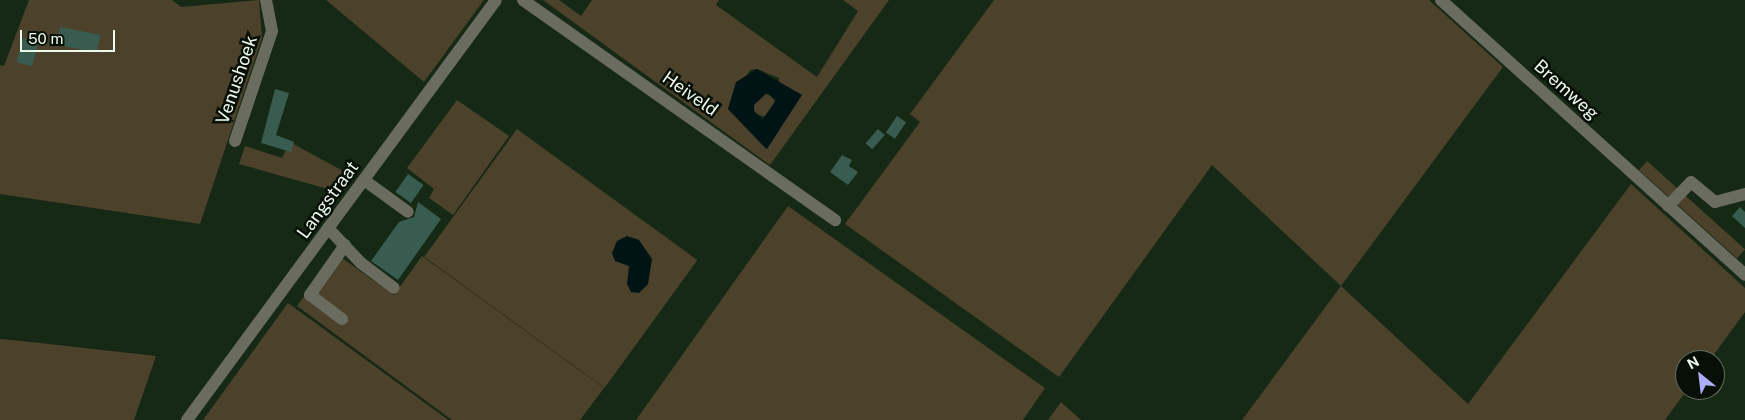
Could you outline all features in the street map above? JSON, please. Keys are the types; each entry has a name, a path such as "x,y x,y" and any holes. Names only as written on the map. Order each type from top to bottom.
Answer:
{"street":[{"name":"Venushoek","path":"235,141 272,31 266,0"},
{"name":"Langstraat","path":"187,420 496,0"},
{"name":"Heiveld","path":"523,0 835,220"},
{"name":"Bremweg","path":"1440,0 1745,275"},
{"path":"364,180 408,212"},
{"path":"1668,206 1691,182 1715,202 1745,194"},
{"path":"328,228 344,245 394,288"},
{"path":"342,319 310,296 344,245"}],"shaded area":[{"path":"29,0 172,0 181,7 259,0 262,38 200,224 0,194 0,65 4,66"},
{"path":"326,0 484,0 424,82"},
{"path":"543,0 559,0 581,16 592,0 719,0 716,5 817,77 858,11 843,0 889,0 770,165","holes":["757,69 779,78 780,128 766,149 728,109 750,70"]},
{"path":"994,0 1429,0 1503,67 1341,286 1212,165 1059,377 845,224 920,122 910,114"},
{"path":"757,69 802,95 767,149 728,109 736,82","holes":["767,93 776,100 763,119 754,112 754,105"]},
{"path":"764,94 772,97 775,105 772,113 764,116 756,113 753,105 756,97"},
{"path":"457,100 509,136 453,215 429,198 434,189 407,168"},
{"path":"517,129 697,260 605,388 424,257"},
{"path":"290,142 354,177 342,193 239,164 245,146 282,158"},
{"path":"1647,161 1745,249 1737,258 1639,170"},
{"path":"1631,184 1745,288 1745,312 1717,350 1675,350 1675,400 1680,400 1665,420 1242,420 1341,286 1468,404"},
{"path":"788,206 1045,388 1023,420 636,420"},
{"path":"627,236 639,240 652,259 648,284 639,293 631,292 627,284 629,266 615,261 612,253 617,241"},
{"path":"335,253 394,295 422,256 604,388 580,420 452,420 297,306"},
{"path":"288,303 447,419 449,420 203,420"},
{"path":"0,339 156,356 134,420 0,420"},
{"path":"1061,402 1081,420 1048,420"}],"building":[{"path":"60,27 100,35 97,52 57,45"},
{"path":"23,38 38,42 32,66 17,62"},
{"path":"275,89 289,93 276,135 294,142 291,152 261,143"},
{"path":"897,116 906,122 895,139 886,133"},
{"path":"878,129 885,135 872,149 866,143"},
{"path":"842,155 852,160 849,166 858,172 848,185 830,172"},
{"path":"408,174 424,185 411,203 395,192"},
{"path":"418,202 441,219 398,280 371,261 399,222 414,217"},
{"path":"1740,207 1745,212 1745,228 1732,216"}]}
